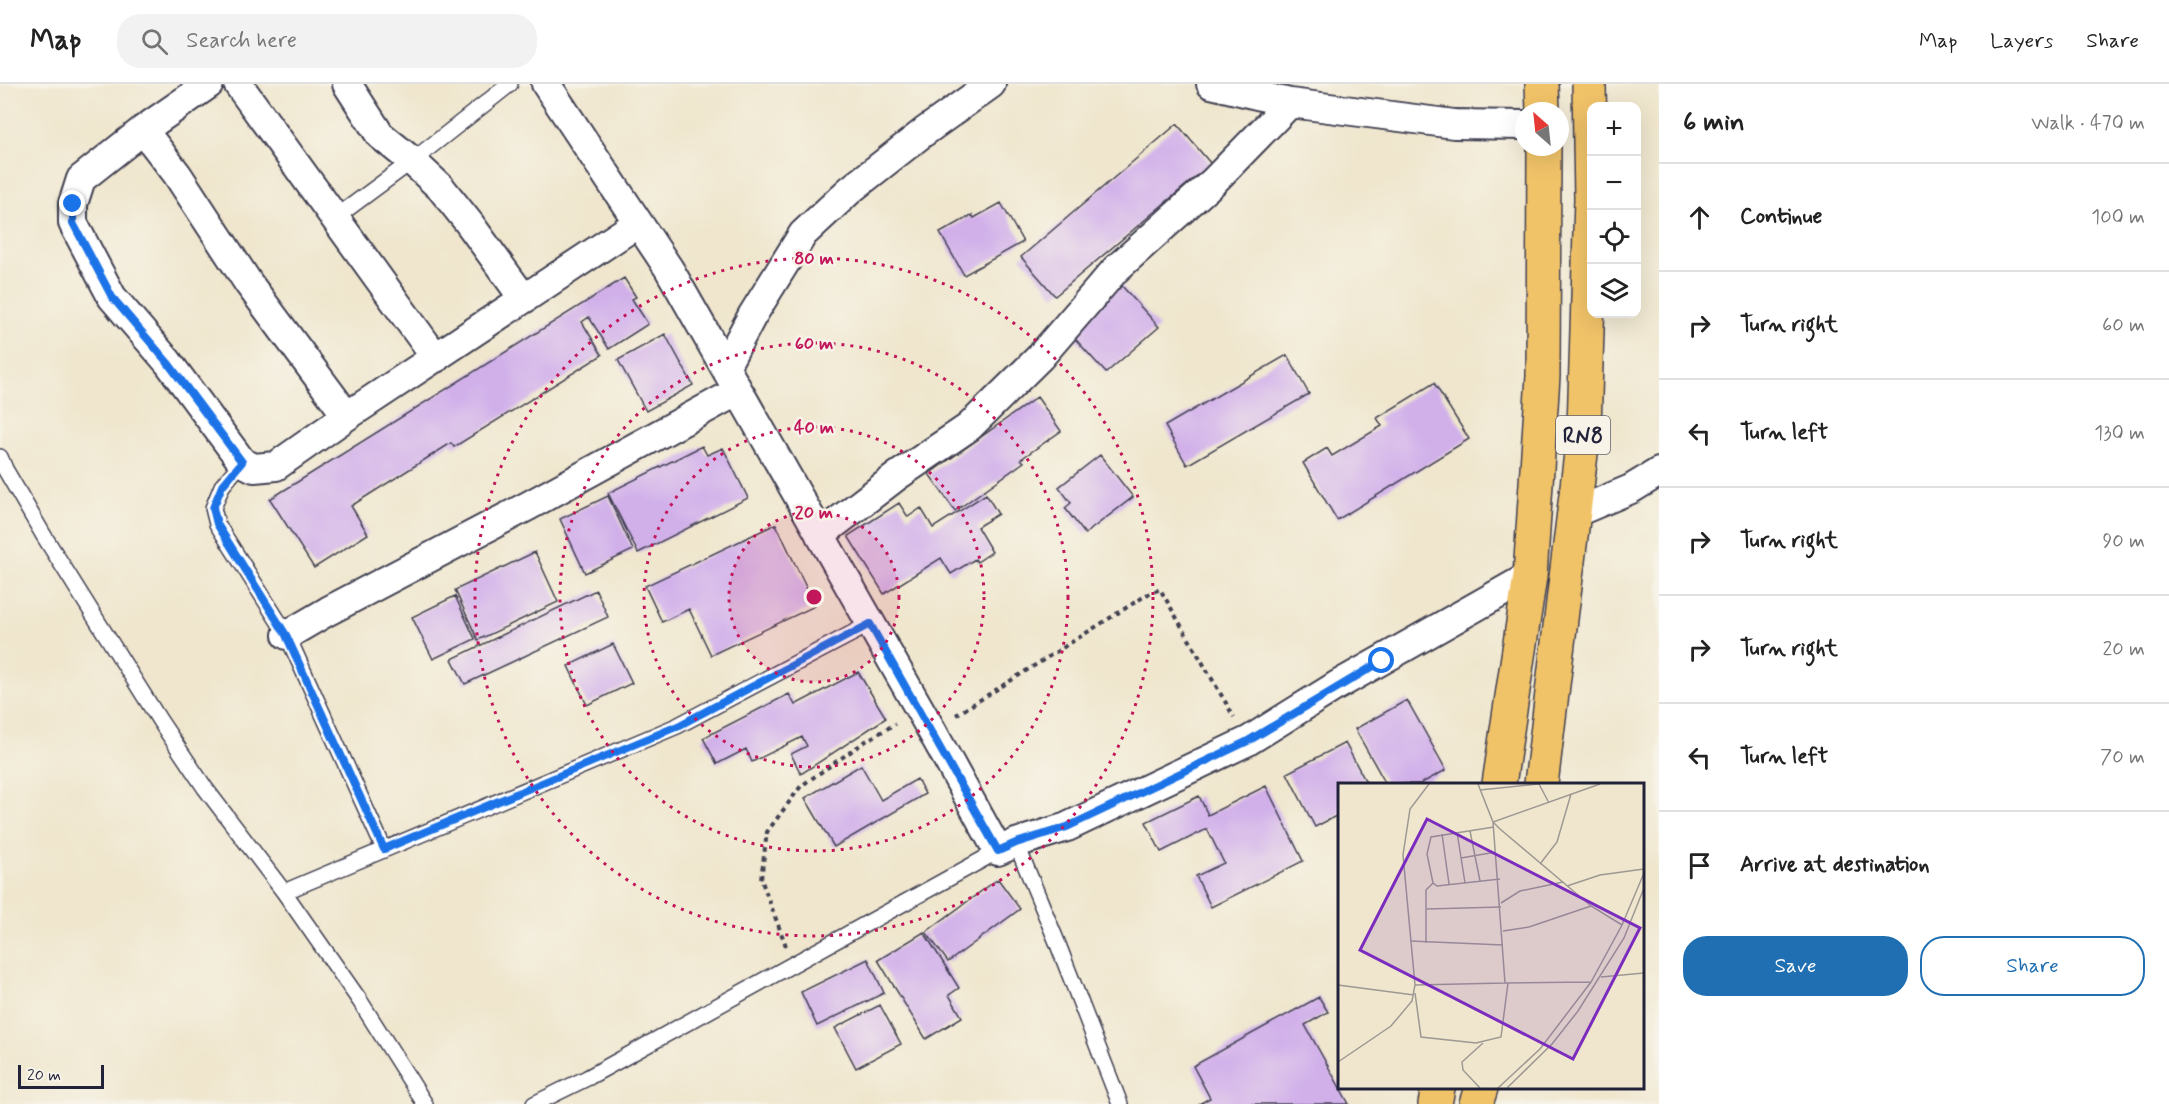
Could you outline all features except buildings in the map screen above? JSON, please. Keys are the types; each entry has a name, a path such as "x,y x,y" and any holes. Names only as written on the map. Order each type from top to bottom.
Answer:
{"highway":[{"path":"1542,84 1543,102"},
{"name":"RN8","path":"1541,783 1584,429 1591,199 1589,84"},
{"name":"RN8","path":"1499,783 1530,576 1543,376 1544,156"},
{"path":"1435,1104 1438,1089"},
{"path":"1476,1104 1480,1089"}],"street":[{"path":"209,84 143,130 81,179 73,204 73,223 112,297 168,363 242,462 254,468 276,466 346,416 638,223"},
{"path":"238,84 436,358"},
{"path":"347,84 380,135 441,188 470,223 524,299"},
{"path":"546,84 669,269 925,720 1007,847 1067,827 1248,741 1336,686 1530,576"},
{"path":"286,635 528,506 731,379 752,316 803,234 850,190 924,132 991,84"},
{"path":"1210,84 1290,103 1454,124 1515,125"},
{"path":"820,535 897,476 969,427 1040,357 1116,269 1213,182 1290,103"},
{"path":"143,130 177,174 249,284 346,416"},
{"path":"1574,513 1631,489 1659,472"}],"lane":[{"path":"335,218 510,84"},
{"path":"0,457 44,536 160,721 205,788 284,892 360,1002 424,1104"},
{"path":"242,462 219,493 213,508 217,524 286,635 384,849"},
{"path":"284,892 678,726 870,624"},
{"path":"534,1104 586,1078 1007,847 1057,942 1120,1104"}],"path":[{"path":"792,964 761,879 767,832 801,786 866,741 925,720 1148,594 1160,589 1248,741"}],"route":[{"path":"73,204 73,223 112,297 168,363 242,462 222,486 213,508 217,524 286,635 384,849 678,726 870,624 932,730 998,851 1067,827 1248,741 1303,709 1336,686 1382,661"}]}
